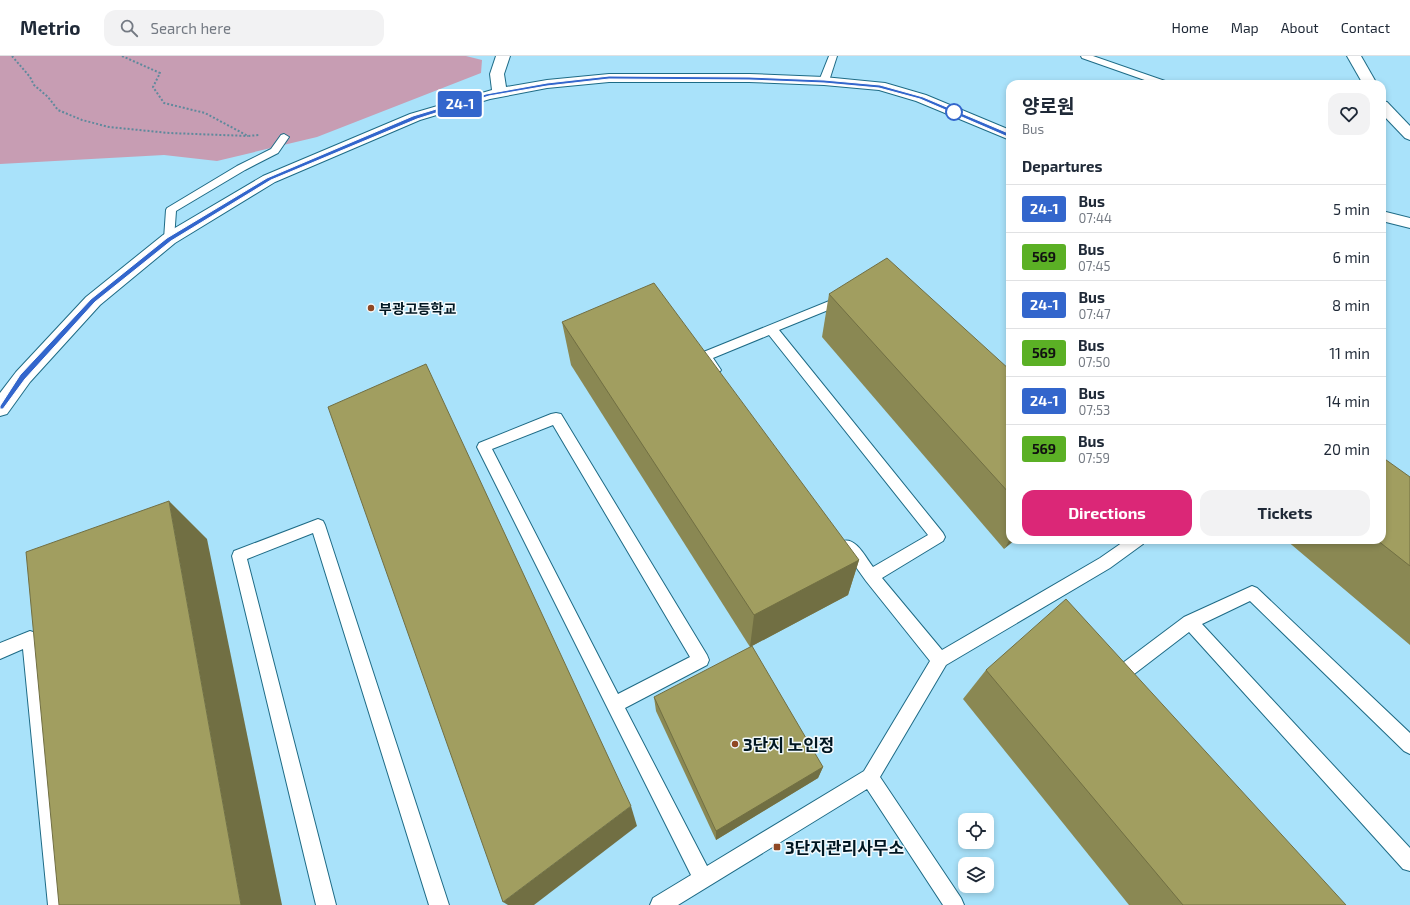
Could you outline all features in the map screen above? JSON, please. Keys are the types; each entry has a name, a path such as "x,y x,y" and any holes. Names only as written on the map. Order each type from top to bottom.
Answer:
{"street":[{"path":"499,93 497,74 503,56"},
{"path":"1354,56 1368,80"},
{"path":"0,408 23,377 93,301 169,239 269,179 415,118 499,93 547,84 609,78 749,78 824,81 880,86 921,98 1006,134"},
{"path":"1386,109 1410,135"},
{"path":"1386,217 1410,223"}],"lane":[{"path":"824,81 833,56"},
{"path":"1084,56 1153,80"},
{"path":"169,239 171,210 241,168 275,151 284,137"},
{"path":"724,381 705,356 855,294"},
{"path":"771,329 938,537 871,576"},
{"path":"615,704 701,660 556,418 484,446 703,878"},
{"path":"326,905 239,556 318,525 439,905"},
{"path":"842,538 940,660"},
{"path":"660,905 870,777 940,660 1105,563 1132,544"},
{"path":"1134,694 1118,677 1190,622 1252,593 1410,745"},
{"path":"1190,622 1410,862"},
{"path":"0,651 30,638 58,905"},
{"path":"870,777 954,905"}],"path":[{"path":"12,56 30,77 34,85 48,97 58,110 82,120 109,127 170,133 248,136 267,134 284,137"},
{"path":"122,56 160,73 153,87 164,103 205,112 248,136"}],"shaded area":[{"path":"0,56 466,56 482,60 481,73 317,137 217,161 164,155 0,164"}],"building":[{"path":"887,258 1006,366 1006,490 829,294"},
{"path":"654,283 859,560 754,615 562,322"},
{"path":"426,364 631,806 503,902 328,407"},
{"path":"1386,460 1410,477 1410,566 1382,544 1386,544"},
{"path":"169,501 241,905 59,905 26,552"},
{"path":"1066,599 1346,905 1183,905 986,670"},
{"name":"3단지 노인정","path":"752,646 823,767 716,831 654,697"}],"bus line":[{"name":"24-1","path":"0,407 23,377 93,301 169,239 269,179 415,118 488,95 547,84 609,78 749,78 824,81 880,86 921,98 1006,133"}],"place":[{"name":"부광고등학교","path":"371,308"},
{"name":"3단지 노인정","path":"735,744"},
{"name":"3단지관리사무소","path":"777,847"}]}
